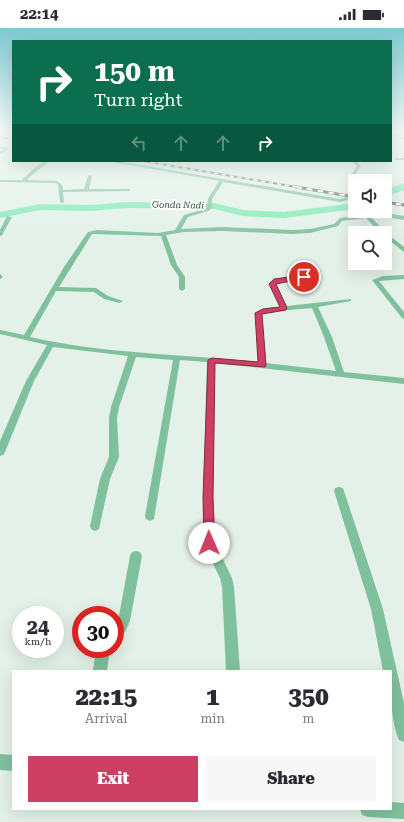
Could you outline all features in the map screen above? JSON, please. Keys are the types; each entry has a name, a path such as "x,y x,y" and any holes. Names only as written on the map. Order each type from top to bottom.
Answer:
{"street":[{"path":"24,181 39,167"},
{"path":"144,167 340,201 350,198 354,194 350,179 359,167"},
{"path":"86,190 90,176"},
{"path":"0,180 57,182 60,185 62,202"},
{"path":"177,231 186,216 206,210 210,205 210,199 221,181"},
{"path":"61,191 129,190"},
{"path":"392,216 404,218"},
{"path":"0,234 7,223 8,217"},
{"path":"26,338 54,289 90,233 163,234 177,231 222,229 300,232 336,225 339,221 352,218"},
{"path":"369,218 376,226"},
{"path":"163,234 174,265 182,277 182,289"},
{"path":"392,240 404,250"},
{"path":"284,308 272,284 274,281 317,275"},
{"path":"404,277 378,278 375,280 401,308 404,317"},
{"path":"54,289 96,290 106,298 120,301"},
{"path":"262,365 258,313 265,310 314,306 349,300"},
{"path":"314,306 328,337 341,374"},
{"path":"0,332 51,344 133,354 262,365 404,382"},
{"path":"0,452 30,381 51,344"},
{"path":"95,526 105,479 114,457 113,418 115,407 133,354"},
{"path":"150,516 177,357"},
{"path":"212,360 208,498 209,543 226,578 228,587 228,604 234,670"},
{"path":"339,490 377,609 390,670"},
{"path":"124,621 136,556"},
{"path":"100,670 102,658"},
{"path":"392,680 404,735"},
{"path":"392,810 404,810"}],"waterway":[{"name":"Gonda Nadi","path":"392,191 404,186"},
{"name":"Gonda Nadi","path":"0,215 40,207 91,208 126,205 215,206 243,213 284,215 348,207"}],"railway":[{"path":"179,167 302,188"},
{"path":"296,187 348,196"},
{"path":"392,203 404,205"}],"route":[{"path":"209,543 208,498 212,360 262,365 258,313 265,310 284,308 272,284 274,281 304,277"}]}
